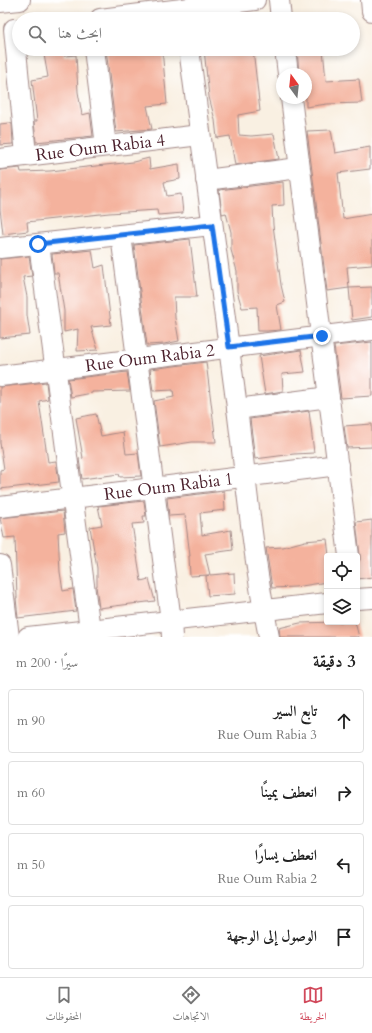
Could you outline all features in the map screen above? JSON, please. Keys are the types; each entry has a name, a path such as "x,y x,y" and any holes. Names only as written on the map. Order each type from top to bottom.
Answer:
{"street":[{"path":"0,2 20,0"},
{"path":"159,12 255,0"},
{"path":"279,0 280,12"},
{"path":"370,0 372,11"},
{"path":"14,56 26,155"},
{"path":"95,56 106,146"},
{"path":"190,56 237,409 244,477 269,637"},
{"path":"286,56 287,68"},
{"path":"292,104 349,553"},
{"name":"Rue Oum Rabia 4","path":"0,159 200,135"},
{"path":"206,180 300,168"},
{"path":"0,245 0,248 212,225"},
{"path":"121,235 171,629"},
{"path":"38,244 90,630"},
{"name":"Rue Oum Rabia 2","path":"0,376 372,330"},
{"path":"237,409 329,397"},
{"name":"Rue Oum Rabia 1","path":"0,507 338,464"},
{"path":"0,565 9,637"},
{"path":"28,637 58,635 90,630 171,629 264,610 324,603"}],"building":[{"path":"44,56 76,56 78,92 82,115 90,113 93,136 36,142 34,121 37,121 32,80 48,77"},
{"path":"107,56 163,56 167,104 147,106 152,129 116,132"},
{"path":"205,56 254,56 260,111 238,115 239,135 251,136 274,134 279,159 235,165 230,136 217,138 215,120 209,97"},
{"path":"298,56 324,56 326,81 359,79 362,103 327,104 306,107 306,104 312,104 312,68 299,68"},
{"path":"0,124 12,124 13,144 0,145"},
{"path":"331,130 335,153 370,147 370,169 338,173 343,219 372,214 372,265 347,267 349,288 327,291 307,131"},
{"path":"149,158 150,169 179,164 180,179 164,182 167,196 181,194 183,213 158,215 157,210 109,213 27,222 28,231 3,234 0,209 0,170 20,168 21,172 50,171 133,162"},
{"path":"283,182 284,205 272,206 281,285 285,302 277,305 281,330 258,331 257,307 242,308 237,291 237,271 231,250 231,232 226,213 222,214 219,190"},
{"path":"190,239 197,297 174,297 175,318 179,341 147,345 134,245"},
{"path":"92,250 95,268 104,265 111,325 91,327 98,350 77,351 78,329 64,332 64,311 58,273 54,273 52,254"},
{"path":"29,256 32,276 23,277 27,297 27,315 30,335 0,338 0,259"},
{"path":"372,287 372,317 352,320 349,288"},
{"path":"372,342 372,396 341,398 334,346"},
{"path":"301,350 305,372 282,374 283,391 265,394 259,356"},
{"path":"206,362 216,442 192,442 160,447 154,401 174,397 173,390 153,391 150,369"},
{"path":"127,372 130,391 92,392 71,397 68,379"},
{"path":"46,382 48,399 39,401 48,462 56,461 59,482 0,489 0,470 4,469 0,443 0,387"},
{"path":"309,411 314,453 255,459 250,419"},
{"path":"96,414 101,436 123,432 126,454 138,453 141,476 120,477 119,474 82,479 79,459 83,458 76,418"},
{"path":"372,424 372,447 347,448 344,426"},
{"path":"224,491 225,510 200,513 202,535 231,530 233,550 205,554 210,575 234,573 235,594 208,596 206,576 209,575 190,576 190,556 185,515 169,516 167,498"},
{"path":"144,501 146,516 143,516 144,523 132,524 141,581 149,579 155,601 99,608 96,586 97,568 90,527 102,525 98,506"},
{"path":"63,511 65,532 58,533 60,572 63,591 73,589 76,611 18,618 16,598 15,537 4,538 0,518"},
{"path":"372,520 372,577 360,579 360,553 356,522"},
{"path":"327,539 329,553 324,553 324,582 295,587 272,588 266,548 283,547 305,541"},
{"path":"324,622 324,625 356,625 359,637 280,637 279,628 300,623"}],"route":[{"path":"38,244 212,225 229,347 322,336"}]}
